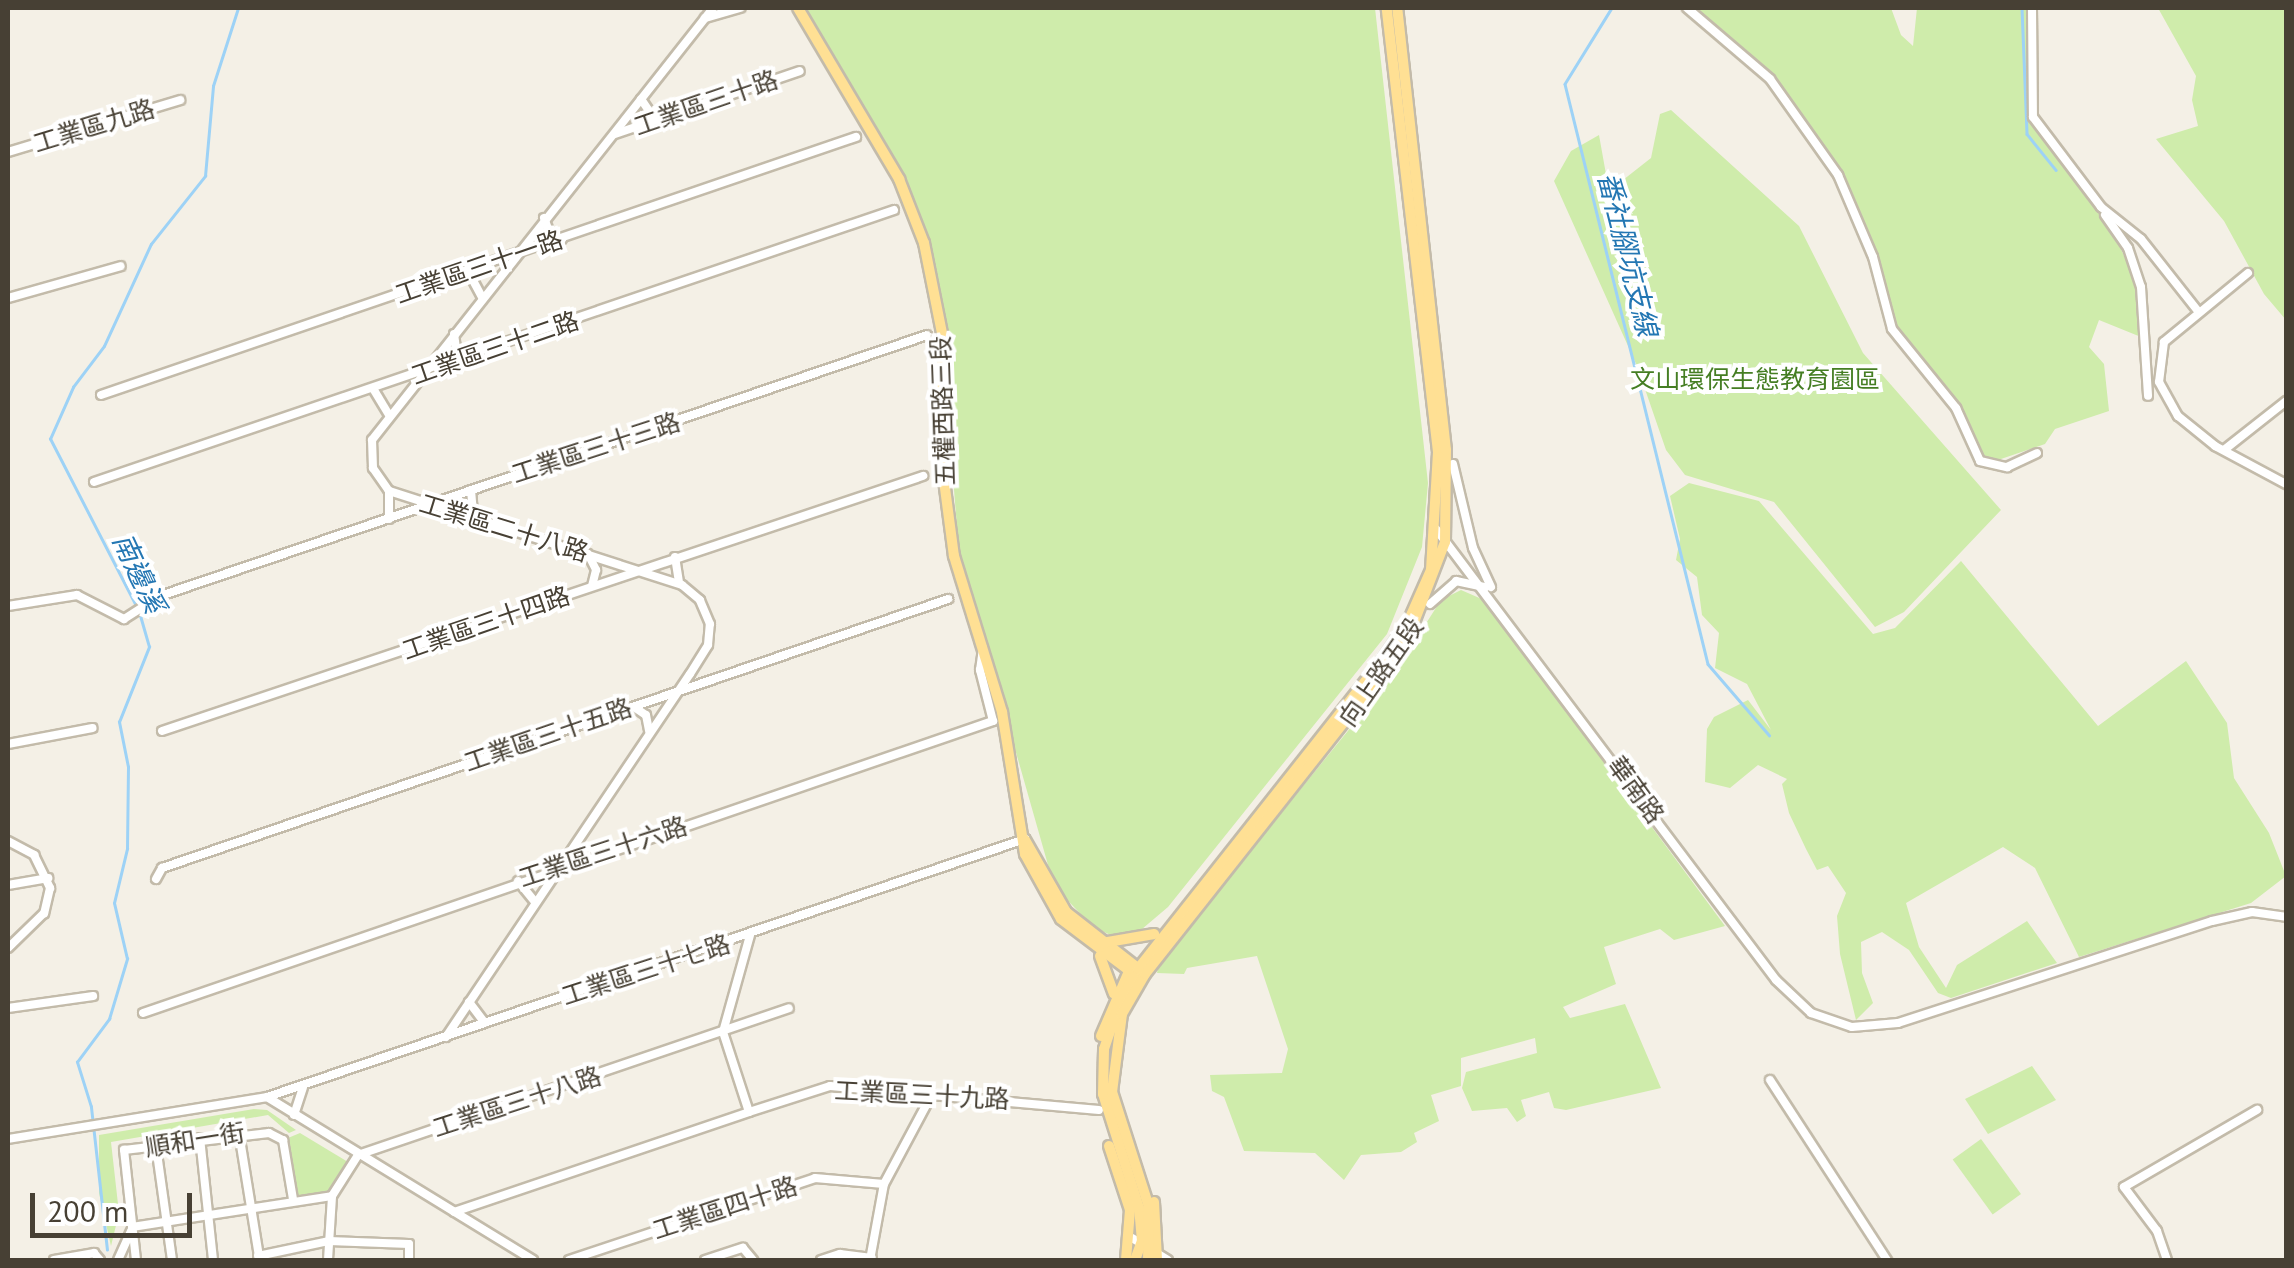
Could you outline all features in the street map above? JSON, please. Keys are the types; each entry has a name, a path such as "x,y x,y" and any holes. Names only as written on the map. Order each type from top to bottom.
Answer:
{"main road":[{"name":"五權西路三段","path":"798,8 899,180 924,243 942,338 939,420 949,521 1002,712 1024,839 1047,901 1098,947 1140,974"},
{"name":"向上路五段","path":"1387,8 1426,318 1441,534"},
{"name":"向上路五段","path":"1148,1247 1126,1196 1099,1110 1098,1049 1114,994 1140,974 1406,643 1449,504 1434,316 1397,8"},
{"path":"1114,994 1098,947 1154,934"},
{"name":"向上路五段","path":"1140,974 1122,1014 1112,1092 1148,1207 1148,1260"},
{"name":"向上路五段","path":"1126,1260 1148,1247"},
{"name":"向上路五段","path":"1136,1260 1148,1247"}],"street":[{"name":"工業區二十八路","path":"682,585 474,522 389,491 371,455 375,434 389,415 713,8"},
{"path":"705,18 741,8"},
{"path":"1686,8 1770,79 1838,175 1876,266 1892,329 1956,408 1980,462 2007,467 2037,453"},
{"path":"2032,8 2033,118 2128,248 2140,287 2148,396"},
{"name":"工業區三十路","path":"613,134 800,71"},
{"path":"641,99 655,120"},
{"name":"工業區九路","path":"8,152 180,100"},
{"name":"工業區三十一路","path":"101,394 856,137"},
{"path":"2100,207 2141,238 2197,310"},
{"name":"工業區三十二路","path":"94,482 374,390 894,210"},
{"path":"544,218 550,234 562,239"},
{"path":"8,298 121,266"},
{"path":"468,271 482,296"},
{"path":"2248,273 2197,310 2160,349 2159,382 2178,416 2224,450 2286,484"},
{"path":"454,333 456,348 468,357"},
{"name":"工業區三十三路","path":"8,606 77,595 113,618 129,617 152,600 927,335"},
{"path":"374,390 389,415"},
{"path":"2224,450 2286,400"},
{"path":"1453,464 1473,548 1505,613"},
{"name":"工業區三十四路","path":"162,731 591,588 635,569 923,476"},
{"path":"471,490 474,522"},
{"path":"388,520 394,508 389,491"},
{"name":"華南路","path":"1441,534 1486,587 1792,999 1852,1027 1883,1026 2212,921 2252,912 2286,917"},
{"path":"588,554 596,570 591,588"},
{"path":"446,1037 709,640 710,620 700,600 674,575 675,557"},
{"path":"1430,604 1456,581 1486,587"},
{"name":"工業區三十五路","path":"156,879 162,868 948,600"},
{"name":"工業區三十六路","path":"143,1013 518,881 993,721 980,670 982,648"},
{"path":"699,658 712,680"},
{"path":"633,707 648,718 648,735"},
{"path":"8,744 93,728"},
{"path":"580,837 594,856"},
{"name":"工業區三十七路","path":"8,1139 266,1097 304,1086 1024,839"},
{"path":"8,841 30,852 48,878 44,913 8,948"},
{"path":"8,884 48,878"},
{"path":"518,881 535,902"},
{"path":"748,1112 723,1032 750,936"},
{"path":"8,1008 93,996"},
{"path":"469,1002 484,1023"},
{"name":"工業區三十八路","path":"358,1155 790,1008"},
{"path":"1770,1080 1887,1260"},
{"path":"302,1121 293,1108 304,1086"},
{"name":"工業區三十九路","path":"454,1212 830,1086 1099,1110"},
{"path":"821,1260 840,1254 871,1259 884,1184 932,1094"},
{"path":"266,1097 528,1259"},
{"path":"2168,1260 2157,1232 2124,1186 2257,1110"},
{"name":"順和一街","path":"132,1227 120,1154 200,1138 256,1130 284,1140 293,1199"},
{"path":"239,1134 259,1258 330,1241 409,1244 409,1260"},
{"path":"200,1138 214,1260"},
{"path":"386,1144 380,1157 386,1171"},
{"path":"156,1146 172,1260"},
{"path":"328,1260 332,1196 358,1155"},
{"name":"工業區四十路","path":"570,1260 815,1178 884,1184"},
{"path":"132,1227 293,1199 332,1196"},
{"path":"476,1226 477,1207"},
{"path":"118,1260 132,1227"},
{"path":"132,1227 136,1260"},
{"path":"1148,1247 1168,1260"},
{"path":"705,1260 743,1248 752,1260"},
{"path":"54,1260 94,1254 100,1260"}],"green space":[{"path":"802,8 1375,8 1428,483 1422,547 1387,634 1168,907 1135,935 1115,937 1093,927 1054,886 959,552 937,277 908,186"},
{"path":"1692,8 1891,8 1901,35 1913,46 1917,8 2026,8 2030,108 2118,242 2134,279 2141,337 2099,320 2089,347 2104,364 2109,411 2055,429 2045,444 1998,460 1984,456 1950,390 1897,332 1866,231 1838,172 1769,70"},
{"path":"2158,8 2286,8 2286,320 2264,294 2224,221 2156,139 2198,126 2192,100 2196,76"},
{"name":"文山環保生態教育園區","path":"1671,110 1799,226 1863,353 2001,510 1904,612 1875,627 1774,502 1685,475 1666,450 1637,366 1554,181 1571,151 1599,135 1609,191 1651,158 1660,114"},
{"path":"1689,483 1759,501 1873,634 1895,628 1961,561 2098,726 2186,661 2227,723 2234,778 2269,833 2286,876 2251,903 2079,957 2035,868 2003,847 1906,903 1919,947 1946,988 1957,965 2027,921 2057,963 1951,998 1938,993 1909,950 1882,932 1861,942 1862,973 1873,1003 1856,1020 1840,954 1837,916 1846,893 1828,866 1817,870 1806,849 1789,813 1782,784 1787,779 1758,765 1730,788 1705,782 1707,729 1714,717 1748,700 1771,730 1747,684 1715,668 1719,633 1702,615 1697,577 1676,560 1680,539 1670,496"},
{"path":"1461,590 1484,600 1725,926 1674,940 1660,929 1604,947 1616,984 1563,1007 1570,1018 1625,1004 1661,1088 1566,1110 1554,1108 1549,1092 1521,1100 1526,1116 1517,1122 1507,1108 1472,1111 1462,1088 1466,1072 1537,1053 1535,1038 1461,1058 1461,1086 1431,1095 1439,1121 1414,1133 1417,1142 1401,1152 1361,1155 1344,1180 1315,1153 1244,1151 1224,1097 1212,1091 1210,1075 1282,1073 1288,1049 1257,956 1187,968 1184,974 1157,973 1159,963 1391,678 1441,600"},
{"path":"2032,1066 2056,1100 1988,1134 1965,1099"},
{"path":"267,1110 296,1130 289,1133 268,1115 111,1142 119,1213 111,1246 99,1193 99,1135"},
{"path":"300,1133 348,1162 330,1191 293,1198 288,1138"},
{"path":"1981,1139 2021,1194 1993,1215 1953,1160"}],"waterway":[{"name":"南邊溪","path":"137,608 50,439 73,387 104,346 151,244 205,176 213,86 238,8"},
{"name":"番社腳坑支線","path":"1612,8 1565,84 1708,664 1769,735"},
{"path":"2022,8 2027,134 2056,170"},
{"name":"南邊溪","path":"107,1250 91,1107 77,1062 109,1019 127,959 114,903 127,849 128,767 119,722 149,647 140,615"}]}
